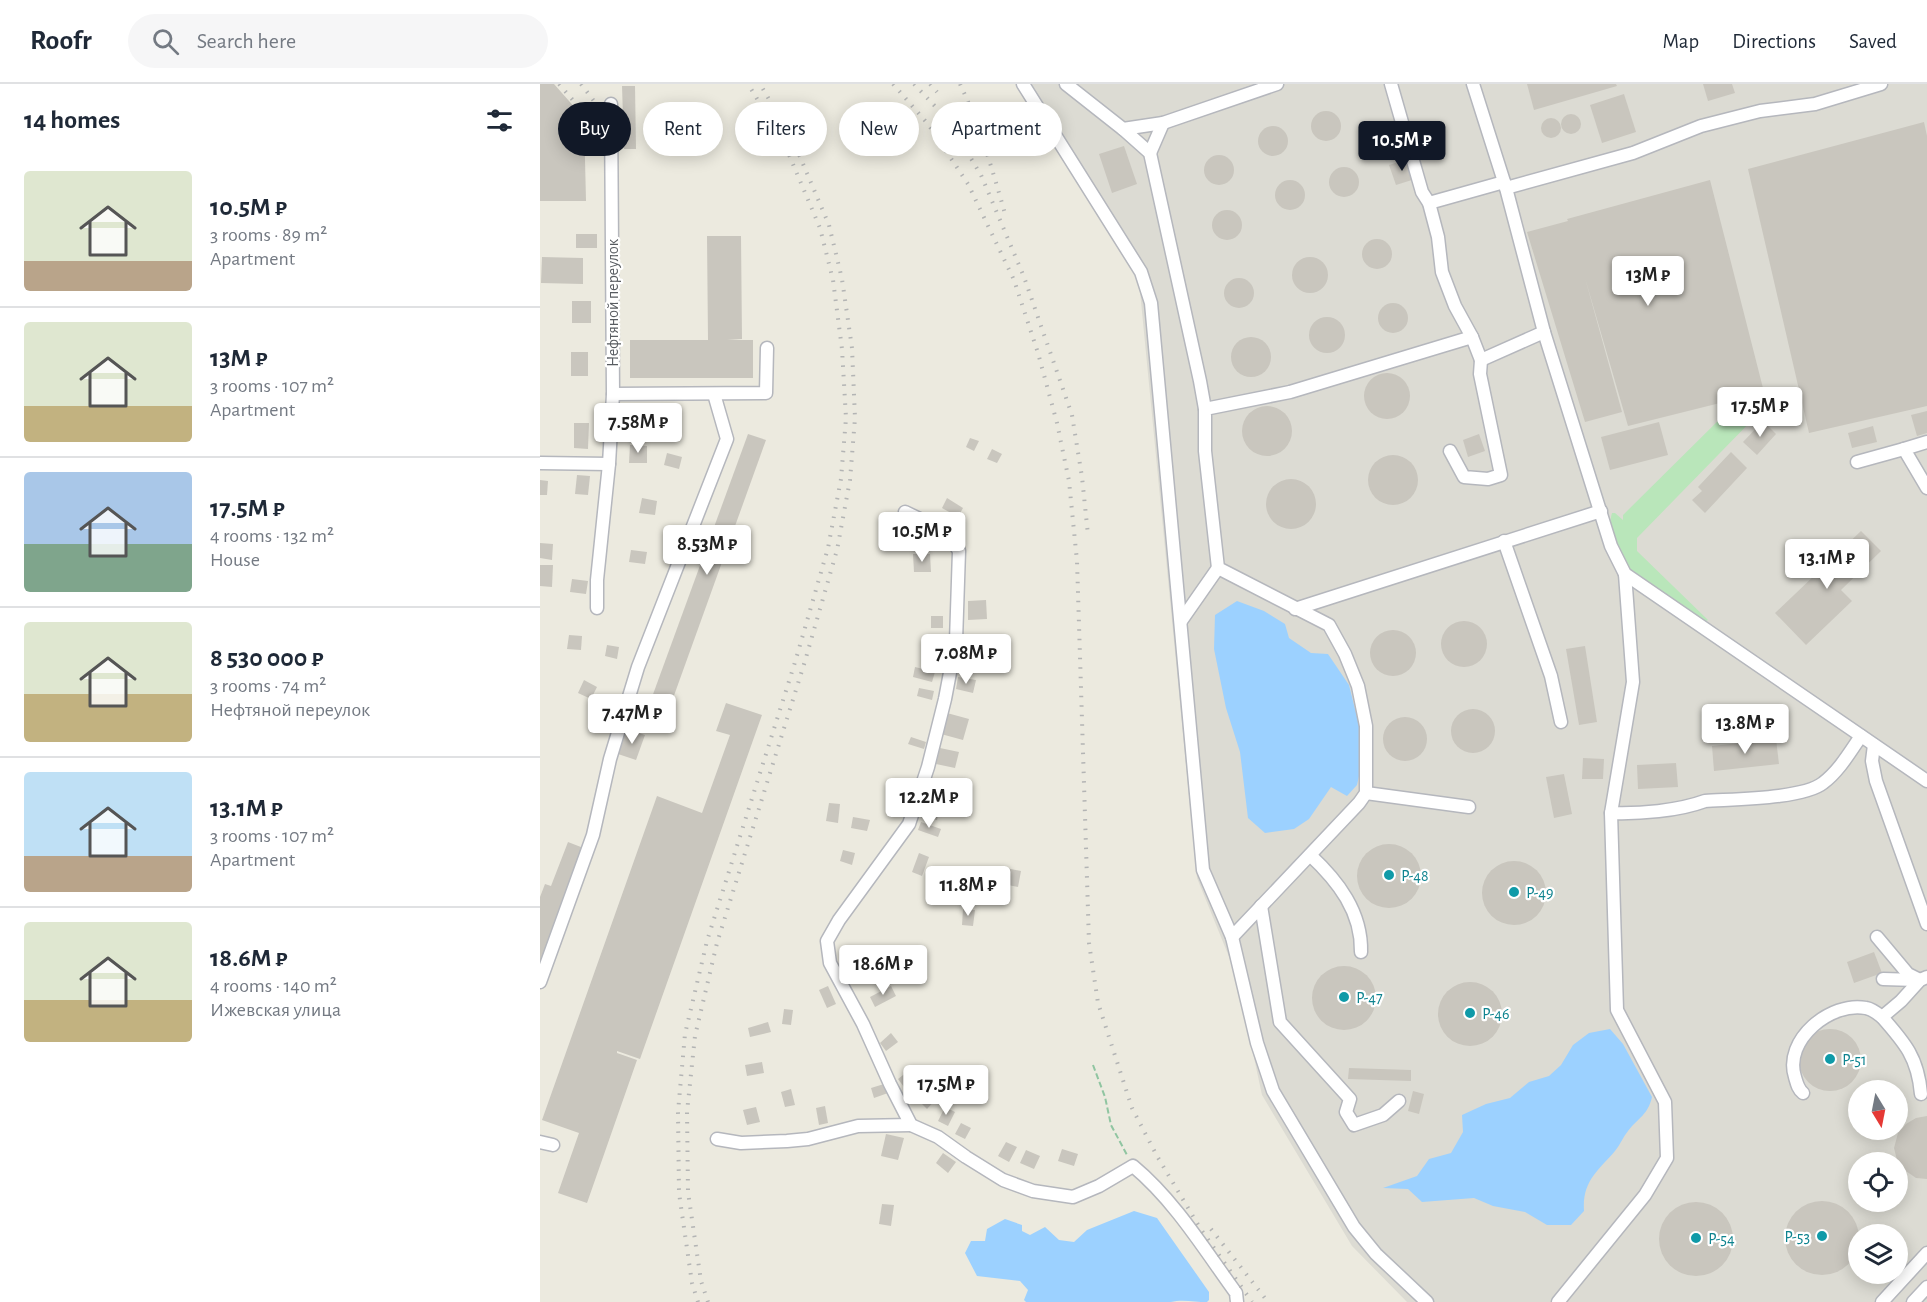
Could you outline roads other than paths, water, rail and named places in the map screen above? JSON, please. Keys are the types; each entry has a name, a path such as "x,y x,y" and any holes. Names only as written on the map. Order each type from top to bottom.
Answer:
{"street":[{"path":"1023,84 1142,272 1151,303 1203,870 1232,937 1257,1043 1273,1091 1354,1227 1376,1254 1427,1302"},
{"path":"1066,84 1150,153"},
{"path":"1123,129 1163,123 1277,84"},
{"path":"1391,84 1422,192 1429,203 1438,237 1442,272 1455,306 1472,337 1481,360 1480,374 1501,475 1488,479 1464,477 1450,451"},
{"path":"1473,84 1505,185 1544,332 1611,546 1625,574 1633,682 1611,813 1617,1010 1665,1102 1667,1158 1645,1195 1558,1302"},
{"path":"1429,203 1633,153 1701,126 1760,111 1815,105 1881,84"},
{"path":"1163,123 1150,153 1205,409 1205,451 1218,568 1181,621"},
{"name":"Нефтяной переулок","path":"597,608 597,580 609,464 613,394 612,156"},
{"path":"1481,360 1544,332"},
{"path":"1205,409 1290,392 1472,337"},
{"path":"613,394 766,393 767,348"},
{"path":"540,982 593,835 610,759 638,667 727,439 714,394"},
{"path":"1857,462 1927,442"},
{"path":"1904,449 1927,488"},
{"path":"540,463 609,464"},
{"path":"1295,609 1600,511"},
{"path":"905,512 930,524 951,538 959,551 956,640 945,699 928,767 909,824 826,941 830,963 863,1024 911,1125"},
{"path":"1504,541 1551,676 1561,722"},
{"path":"1218,568 1329,625 1345,654 1358,686 1366,726 1366,793 1232,937"},
{"path":"1625,574 1927,781"},
{"path":"1611,813 1653,811 1695,805 1705,801 1801,793 1822,785 1839,767 1861,736"},
{"path":"1874,745 1872,761 1876,781 1927,924"},
{"path":"1366,793 1469,807"},
{"path":"1310,855 1327,872 1354,913 1361,935 1360,952"},
{"path":"1261,906 1280,1022 1350,1099 1346,1112 1354,1125 1383,1114 1399,1101"},
{"path":"1877,937 1908,974 1924,978"},
{"path":"1883,979 1924,978"},
{"path":"1882,1017 1924,978"},
{"path":"1803,1093 1793,1073 1794,1053 1806,1033 1827,1015 1851,1006 1869,1008 1882,1017 1911,1054 1919,1073 1921,1094"},
{"path":"717,1139 741,1143 787,1141 808,1139 858,1126 911,1125 938,1137 1003,1180 1033,1191 1072,1197 1099,1186 1133,1166 1155,1184 1181,1216 1236,1293 1237,1302"},
{"path":"540,1142 553,1145"},
{"path":"1882,1302 1927,1253"},
{"path":"1913,1302 1927,1287"}],"water":[{"path":"1237,601 1264,611 1285,624 1289,638 1311,653 1328,654 1349,685 1359,725 1362,763 1357,785 1347,796 1331,787 1309,819 1294,829 1265,833 1248,818 1240,752 1226,708 1214,649 1215,615"},
{"path":"1610,1029 1623,1044 1652,1097 1645,1112 1592,1177 1586,1192 1584,1211 1571,1225 1547,1225 1525,1212 1493,1206 1474,1198 1422,1202 1408,1189 1383,1188 1417,1176 1429,1159 1451,1153 1463,1132 1462,1115 1486,1104 1510,1098 1529,1082 1549,1076 1561,1065 1573,1045 1589,1033"},
{"path":"1134,1211 1157,1218 1209,1292 1207,1302 1026,1302 1024,1300 1028,1290 1020,1281 977,1276 965,1253 971,1241 985,1241 987,1229 1005,1219 1022,1225 1022,1231 1030,1235 1045,1227 1059,1240 1074,1242 1087,1230"}],"railway":[{"path":"559,84 574,102"},
{"path":"581,84 595,102"},
{"path":"698,1302 692,1283 679,1193 678,1112 685,1034 707,941 796,659 828,548 841,479 846,418 842,349 833,280 820,228 784,143 748,84"},
{"path":"708,1302 701,1281 688,1192 687,1112 695,1036 717,943 805,661 837,550 850,480 855,418 852,348 842,279 829,225 792,138 760,84"},
{"path":"893,84 928,124 968,184 1014,280 1038,353 1057,423 1069,481 1077,561 1089,943 1098,1003 1132,1108 1157,1156 1200,1228 1252,1302"},
{"path":"914,84 947,119 981,175 1024,277 1072,415 1088,535"},
{"path":"930,84 937,92"},
{"path":"960,84 980,133 1006,217"},
{"path":"1211,1229 1268,1302"}],"place":[{"name":"Р-48","path":"1389,875"},
{"name":"Р-49","path":"1514,892"},
{"name":"Р-47","path":"1344,997"},
{"name":"Р-46","path":"1470,1013"},
{"name":"Р-51","path":"1830,1059"},
{"name":"Р-53","path":"1822,1236"},
{"name":"Р-54","path":"1696,1238"}]}
